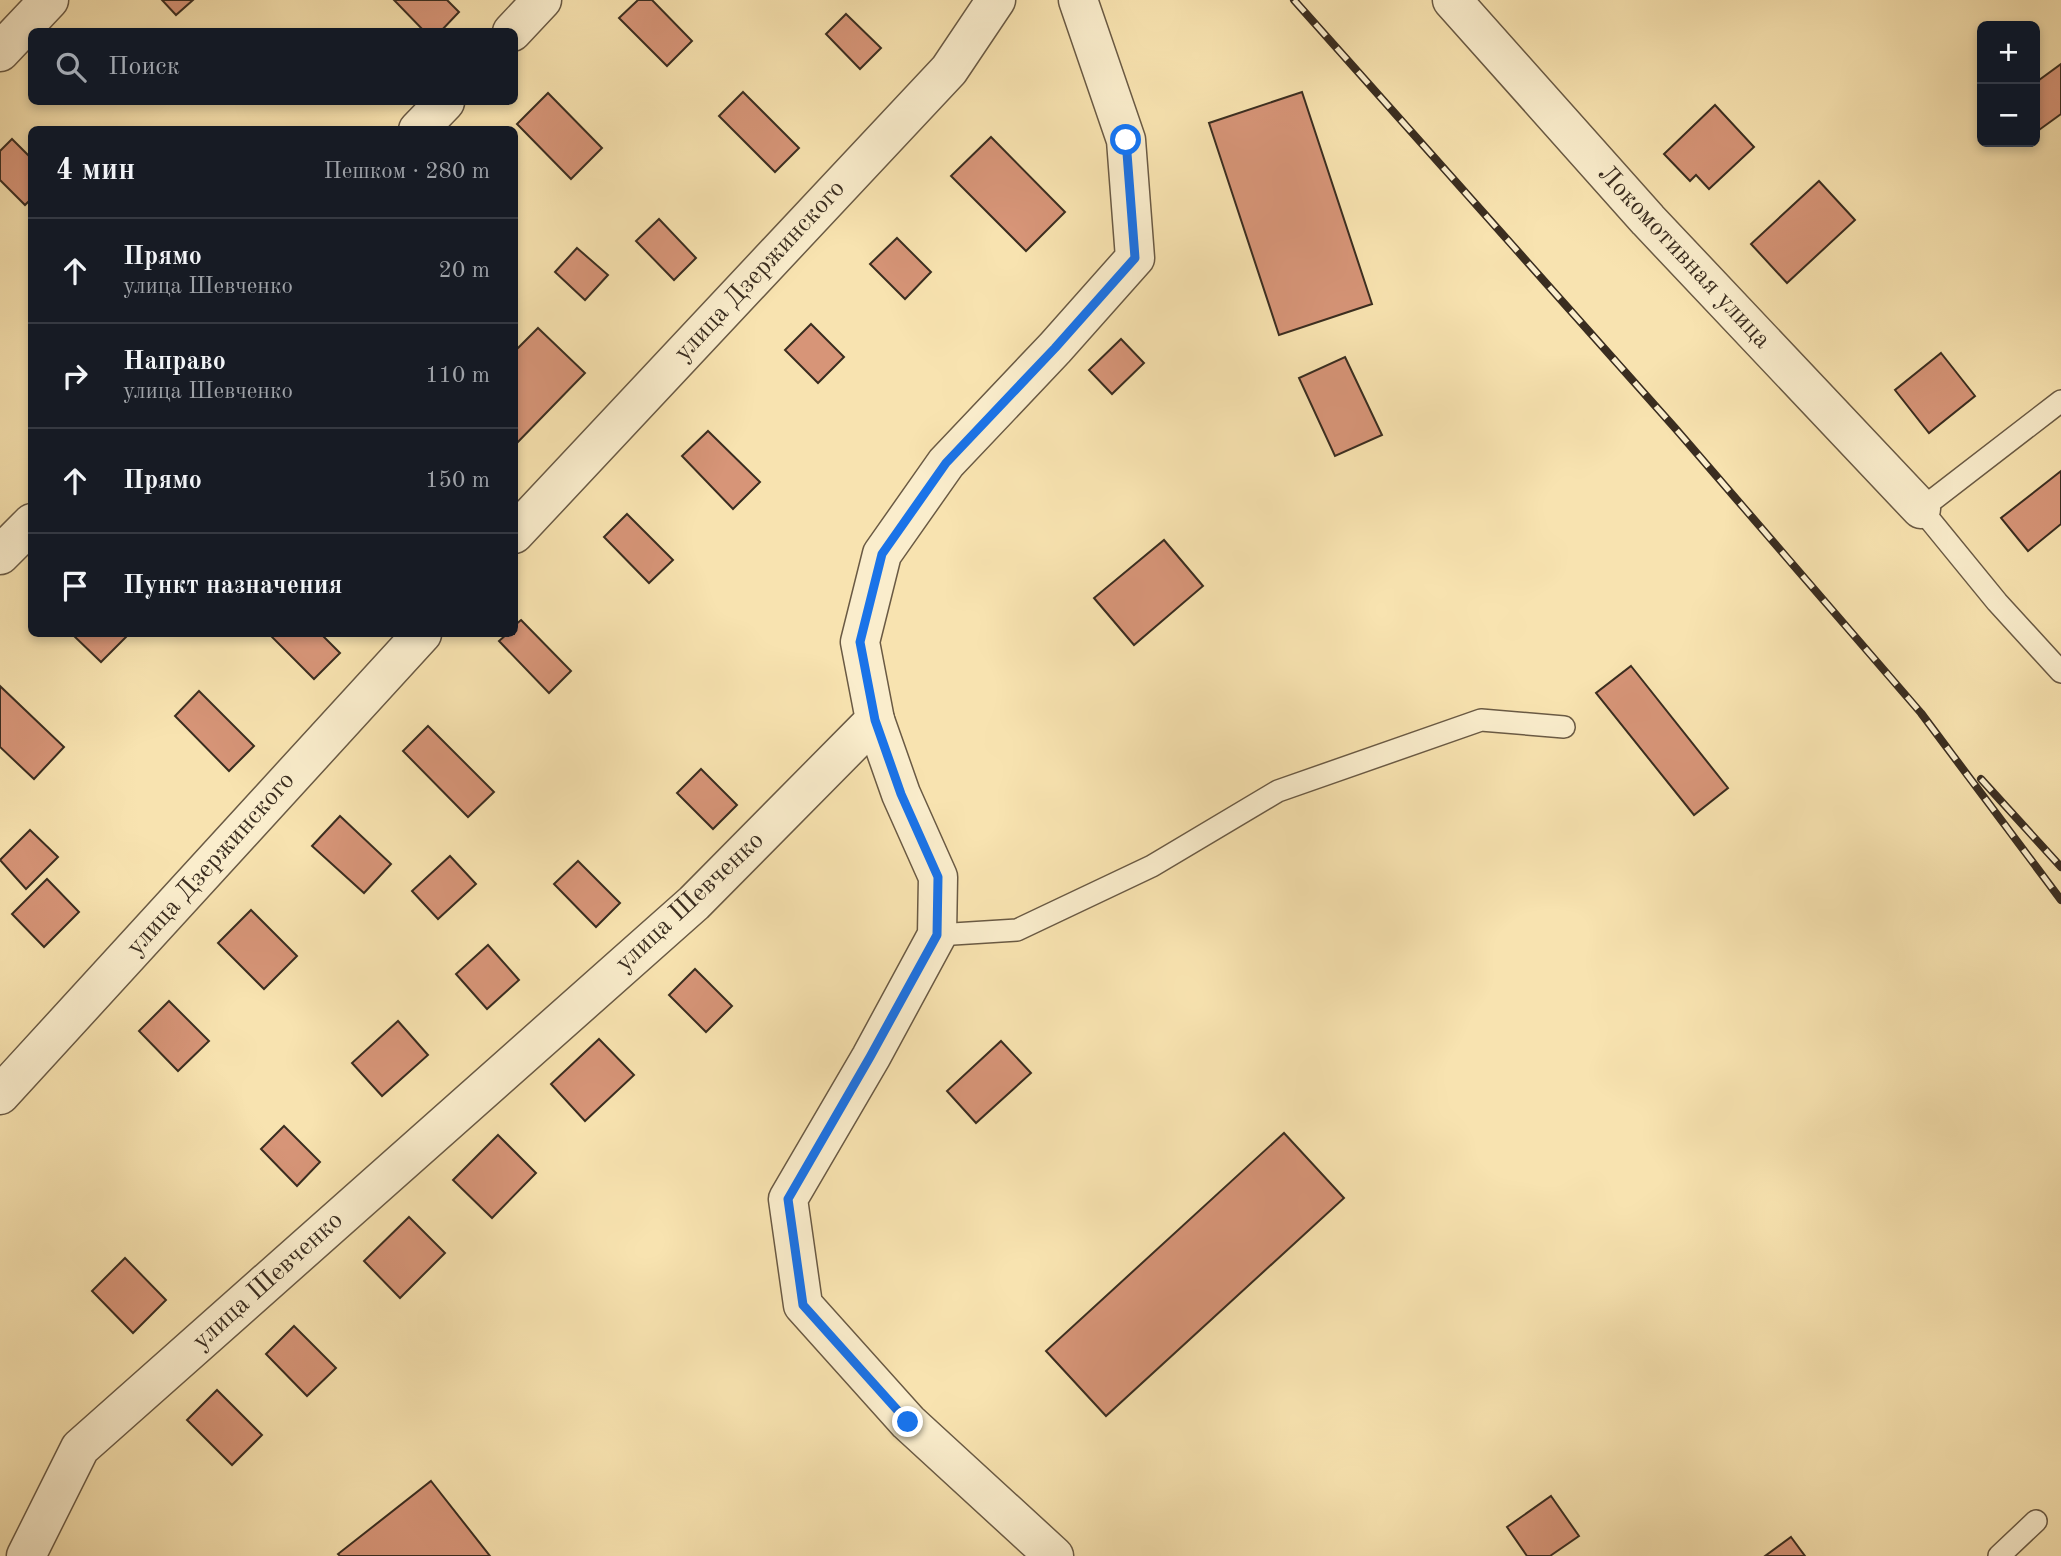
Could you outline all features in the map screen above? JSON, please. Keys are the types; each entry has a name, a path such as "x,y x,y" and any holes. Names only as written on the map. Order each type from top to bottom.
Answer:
{"street":[{"path":"0,52 49,0"},
{"path":"516,28 542,0"},
{"name":"улица Дзержинского","path":"518,530 948,70 996,0"},
{"path":"1054,1556 908,1422 803,1305 788,1199 937,935 938,877 901,794 875,720 860,642 882,554 946,463 1055,348 1135,258 1126,140 1078,0"},
{"name":"Локомотивная улица","path":"1452,0 1648,220 1921,509"},
{"path":"422,126 442,105"},
{"path":"0,555 28,527"},
{"name":"улица Дзержинского","path":"0,1095 419,637"},
{"name":"улица Шевченко","path":"26,1556 79,1448 694,904 875,720"}],"lane":[{"path":"2061,401 1921,509 1997,602 2061,672"},
{"path":"937,935 1017,930 1152,866 1278,791 1481,720 1564,727"},
{"path":"1998,1556 2036,1521"}],"building":[{"path":"162,0 193,0 176,15"},
{"path":"394,0 447,0 459,12 444,28 421,28"},
{"path":"638,0 652,0 692,41 667,66 619,18"},
{"path":"846,14 881,48 860,69 826,34"},
{"path":"2061,64 2061,114 2040,129 2040,84 2040,79"},
{"path":"743,92 799,148 775,172 719,116"},
{"path":"1302,92 1372,304 1279,335 1209,123"},
{"path":"548,93 602,148 571,179 517,124"},
{"path":"1715,105 1754,147 1709,189 1696,175 1690,181 1664,154"},
{"path":"991,137 1065,212 1026,251 951,176"},
{"path":"12,139 28,155 28,202 25,205 0,180 0,151"},
{"path":"1819,181 1855,220 1787,283 1751,244"},
{"path":"659,219 696,258 674,280 636,241"},
{"path":"897,238 931,272 905,299 870,264"},
{"path":"577,248 608,275 585,300 555,272"},
{"path":"811,324 844,357 818,383 785,350"},
{"path":"538,328 585,373 518,442 518,348"},
{"path":"1121,339 1144,363 1112,394 1089,370"},
{"path":"1941,353 1975,396 1929,433 1895,390"},
{"path":"1345,357 1382,435 1335,456 1299,378"},
{"path":"708,431 760,482 733,509 682,456"},
{"path":"2061,471 2061,524 2028,551 2001,518"},
{"path":"627,514 673,560 649,583 604,537"},
{"path":"1164,540 1203,586 1134,645 1094,598"},
{"path":"521,620 571,671 549,693 499,641 504,637 518,637 518,623"},
{"path":"75,637 126,637 101,662"},
{"path":"272,637 324,637 340,653 314,679"},
{"path":"1631,666 1728,788 1694,815 1596,693"},
{"path":"0,686 64,747 34,779 0,747"},
{"path":"199,691 254,746 229,771 175,716"},
{"path":"428,726 494,792 468,817 403,751"},
{"path":"701,769 737,805 713,829 677,793"},
{"path":"340,816 391,864 364,893 312,846"},
{"path":"30,830 58,857 26,889 0,860"},
{"path":"450,856 476,884 438,919 412,891"},
{"path":"578,861 620,903 596,927 554,884"},
{"path":"47,879 79,912 44,947 12,914"},
{"path":"251,910 297,956 264,989 218,943"},
{"path":"488,945 519,980 487,1009 456,974"},
{"path":"695,969 732,1006 706,1032 669,995"},
{"path":"169,1001 209,1041 178,1071 139,1031"},
{"path":"398,1021 428,1055 382,1096 352,1063"},
{"path":"599,1039 634,1075 585,1121 551,1084"},
{"path":"1001,1041 1031,1073 976,1123 947,1091"},
{"path":"284,1126 320,1162 297,1186 261,1149"},
{"path":"1284,1133 1344,1198 1106,1416 1046,1351"},
{"path":"498,1135 536,1173 492,1218 453,1180"},
{"path":"409,1217 445,1253 400,1298 364,1261"},
{"path":"125,1258 166,1300 133,1333 92,1291"},
{"path":"294,1326 336,1368 307,1396 266,1354"},
{"path":"217,1390 262,1435 232,1465 187,1420"},
{"path":"431,1481 490,1556 338,1554"},
{"path":"1551,1496 1579,1536 1550,1556 1527,1556 1507,1527"},
{"path":"1791,1537 1805,1556 1765,1556"}],"railway":[{"path":"1294,0 1675,428 1921,713 2061,900"},
{"path":"1981,779 2061,867"}],"route":[{"path":"908,1422 803,1305 788,1199 937,935 938,877 901,794 875,720 860,642 882,554 946,463 1055,348 1135,258 1126,140"}]}
